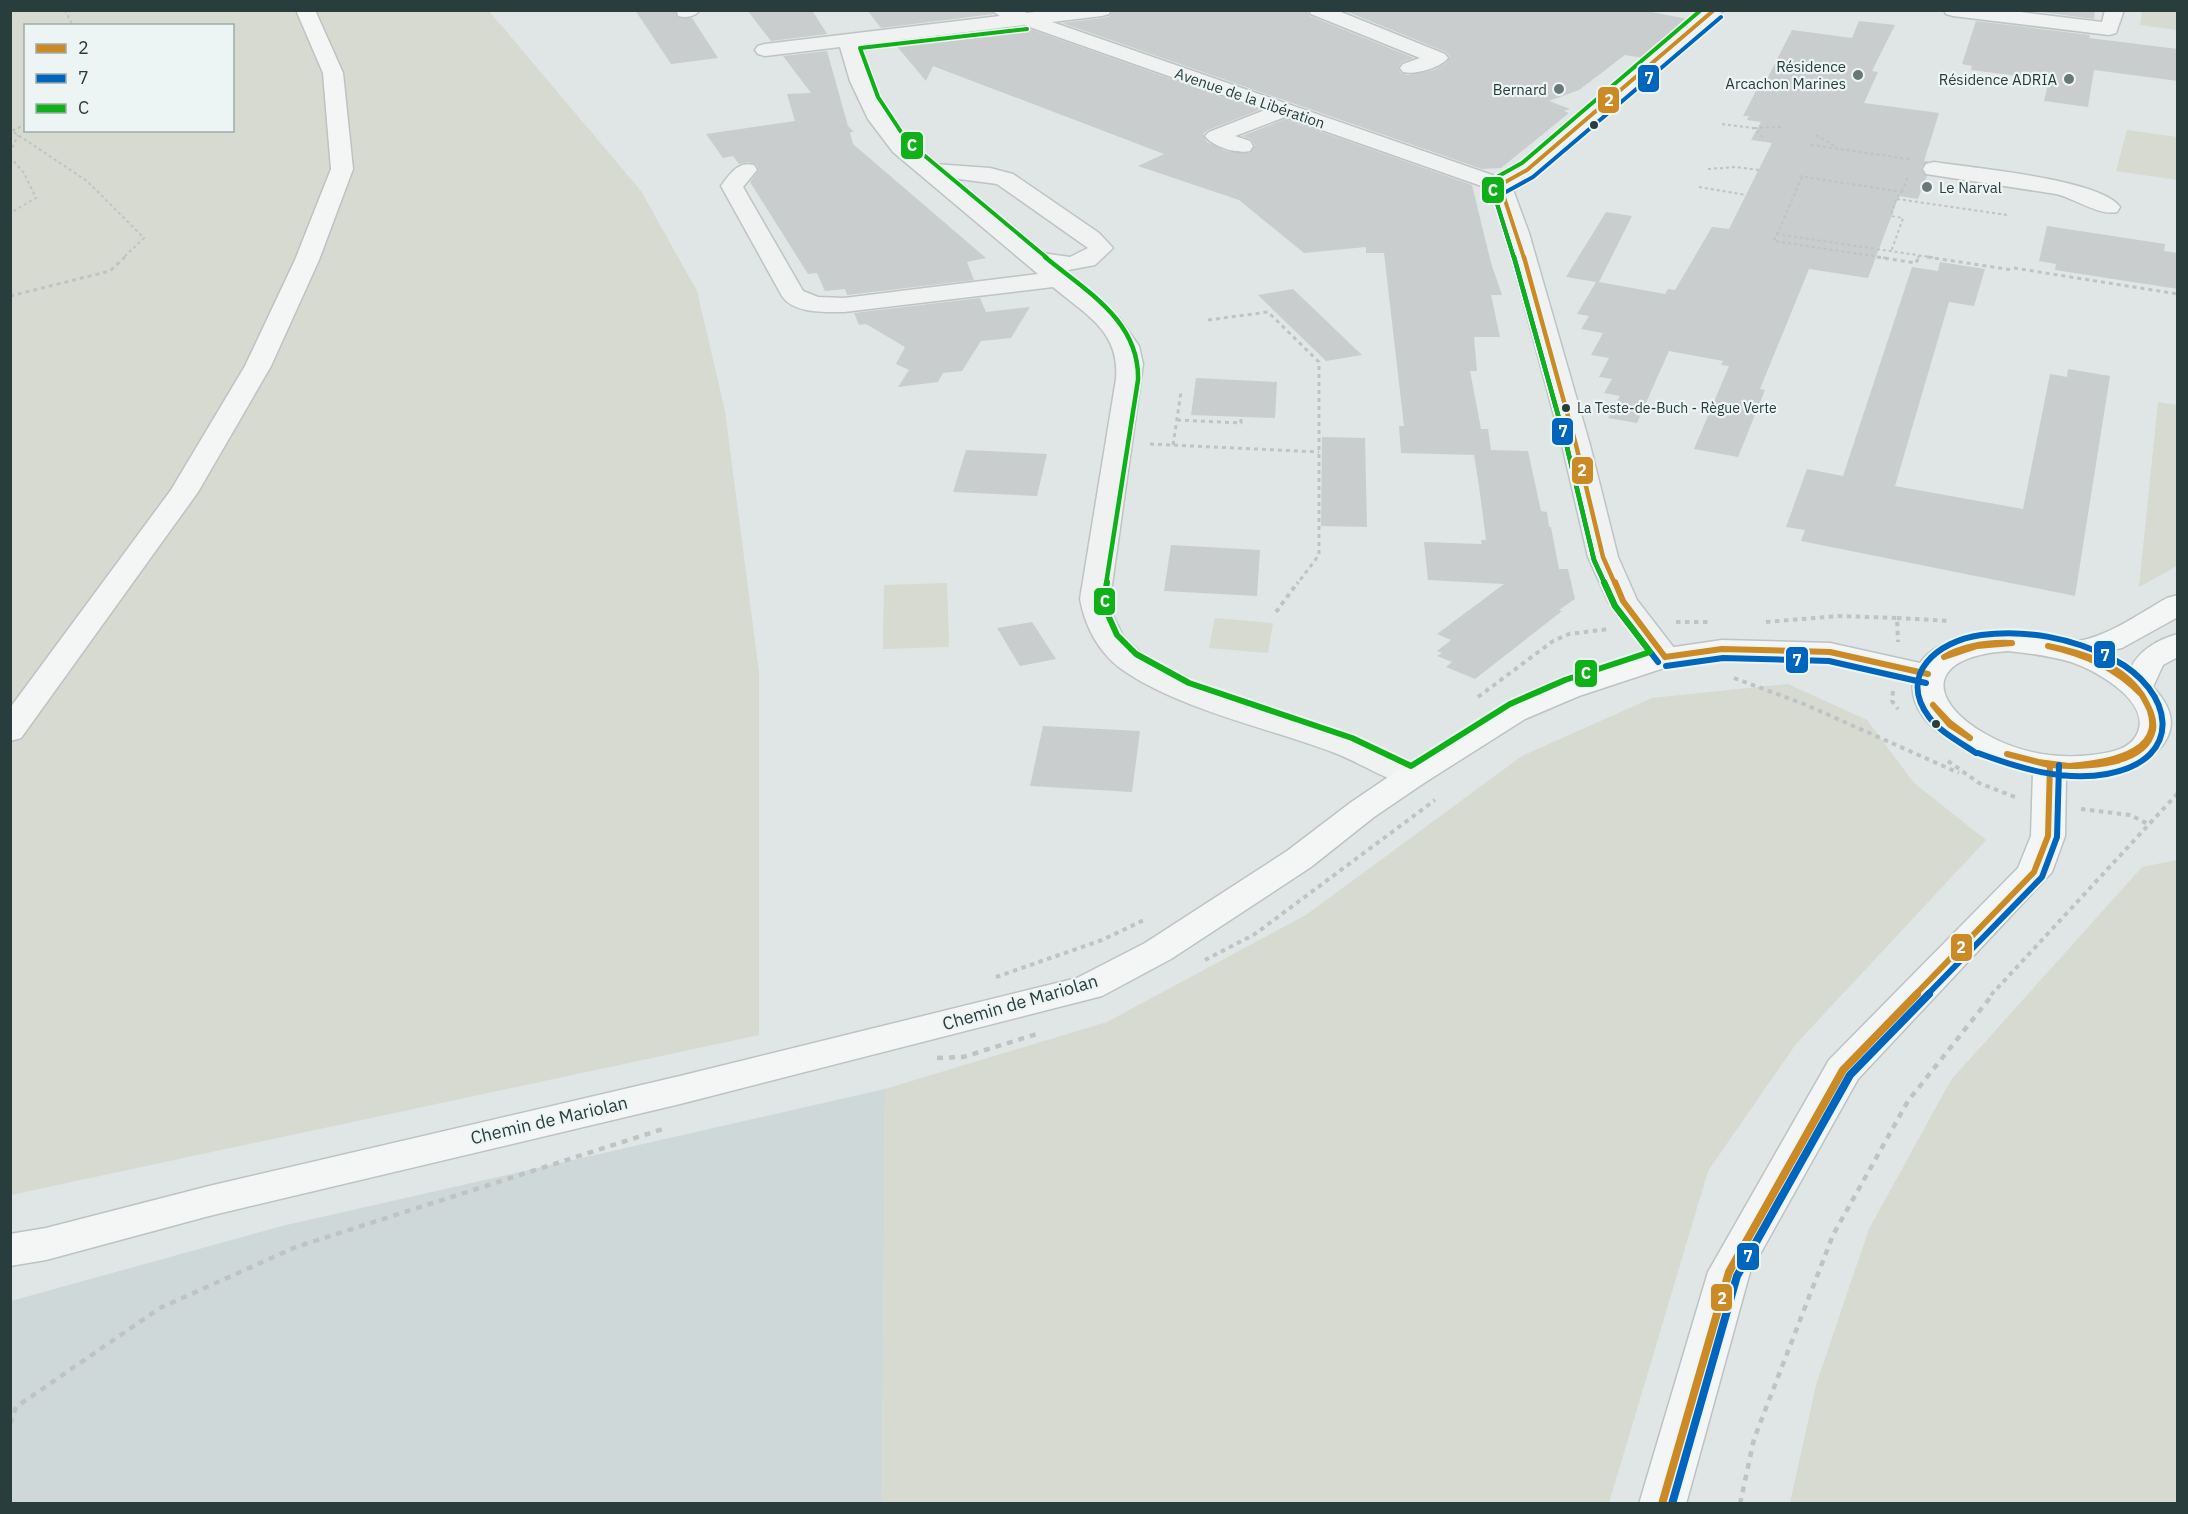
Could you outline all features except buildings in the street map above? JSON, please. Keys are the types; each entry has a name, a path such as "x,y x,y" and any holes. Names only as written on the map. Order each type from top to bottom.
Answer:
{"main road":[{"path":"10,731 184,492 258,366 307,260 342,169 333,73 305,10"},
{"path":"2068,651 2111,641 2178,604"},
{"path":"2008,642 2038,644 2068,651 2111,669 2137,687 2153,708 2155,718 2156,729 2145,747 2122,760 2089,766 2050,765 2014,757 1981,745 1954,728 1935,710 1927,691 1928,674 1939,660 1956,650 1980,644 2008,642"},
{"path":"2137,687 2150,660 2178,643"},
{"name":"Chemin de Mariolan","path":"22,1251 221,1198 680,1090 1089,987 1158,951 1299,859 1427,785 1514,712 1568,689 1665,657 1722,649 1830,652 1928,674"},
{"path":"1662,1503 1729,1272 1843,1070 2034,872 2048,836 2050,765"}],"street":[{"name":"Avenue de la Libération","path":"1000,10 1500,185"},
{"path":"765,50 1102,10"},
{"path":"1318,10 1438,58 1410,68"},
{"path":"1665,657 1623,601 1603,557 1576,445 1517,233 1500,185 1527,170 1715,10"},
{"path":"1953,10 2109,29 2115,10"},
{"path":"848,40 860,81 878,119 901,147 1111,324 1126,346 1130,364 1095,599 1099,618 1110,640 1131,661 1185,691 1349,747 1427,785"},
{"path":"1242,146 1216,136 1283,110"},
{"path":"1925,164 2056,187 2080,193 2109,207"},
{"path":"746,170 732,186 794,296 804,302 820,305 844,304 1060,279"},
{"path":"930,170 990,175 1005,179 1091,238 1101,248 1088,259 1060,265 1033,258"}],"path":[{"path":"64,10 72,24"},
{"path":"1722,124 1753,128 1781,127"},
{"path":"10,296 110,271 144,238 87,181 12,131 24,125"},
{"path":"1753,128 1763,137"},
{"path":"10,213 36,198 24,173 10,155 18,135"},
{"path":"1816,135 1839,149"},
{"path":"1811,145 1925,164"},
{"path":"1708,169 1736,167 1759,170"},
{"path":"1891,252 1903,218 1890,216 1909,174"},
{"path":"1902,192 1801,176 1774,241 1916,263 1919,256"},
{"path":"1699,187 1746,195"},
{"path":"1896,199 2007,215"},
{"path":"1776,234 2178,294"},
{"path":"1208,320 1268,312 1319,362 1319,555 1276,612"},
{"path":"1173,445 1181,392"},
{"path":"1177,420 1240,423 1241,417"},
{"path":"1119,442 1319,452"},
{"path":"1478,698 1553,641 1569,634 1642,626"},
{"path":"1729,675 1804,704 1962,774"},
{"path":"1203,961 1254,934 1350,865 1427,785"},
{"path":"1740,1503 1754,1439 1833,1235 1908,1101 2001,983 2176,797"},
{"path":"987,981 1102,940 1151,917"},
{"path":"931,1059 963,1057 1042,1032"},
{"path":"10,1424 16,1407 160,1308 296,1247 668,1127"}],"shaded area":[{"path":"10,11 489,11 641,191 697,291 725,411 759,672 759,1035 11,1195"},
{"path":"2142,11 2177,11 2177,30 2140,25"},
{"path":"2127,130 2177,137 2177,180 2116,171"},
{"path":"2158,402 2177,405 2177,566 2139,587"},
{"path":"947,583 949,647 883,649 884,585"},
{"path":"1215,618 1273,623 1268,653 1209,648"},
{"path":"1788,684 1867,720 1914,783 1986,840 1796,1044 1708,1171 1609,1503 882,1503 885,1089 1107,1022 1306,915 1522,756 1652,698"},
{"path":"2177,860 2177,1503 1790,1503 1816,1385 1869,1229 1951,1080 2142,867"},
{"path":"885,1089 882,1503 11,1504 11,1301 282,1226"}],"transit line":[{"name":"C","path":"1027,29 860,48 868,75 878,97 907,141 1117,317 1131,339 1138,362 1138,380 1104,599 1117,635 1136,654 1189,683 1352,738 1411,766 1510,704 1565,680 1650,652 1615,606 1594,560 1567,447 1508,236 1491,184 1495,178 1522,163 1701,10"},
{"name":"2","path":"1500,185 1527,170 1714,10"},
{"name":"7","path":"1504,193 1533,177 1721,17"},
{"name":"2","path":"1500,185 1517,233 1576,445 1603,557 1623,601 1665,657"},
{"name":"7","path":"1492,188 1508,236 1567,447 1594,560 1615,606 1658,662"},
{"name":"7","path":"1976,753 1934,723 1920,701 1917,687 1919,673 1936,652 1964,638 1980,635 2018,634 2055,638 2108,656 2132,669 2143,680 2156,700 2164,726 2162,737 2153,751 2129,767 2108,773 2087,776 2042,772 1978,753"},
{"name":"2","path":"1944,657 1959,649 1976,645 2012,643"},
{"name":"2","path":"1944,657 1977,646 2012,643"},
{"name":"2","path":"2048,646 2101,662 2125,676 2142,695"},
{"name":"2","path":"2048,646 2100,663 2133,685 2142,695"},
{"name":"2","path":"1665,657 1722,649 1830,652 1928,674"},
{"name":"7","path":"1666,666 1723,658 1829,661 1926,683"},
{"name":"2","path":"2069,766 2104,764 2121,759 2136,752 2147,742 2153,729 2152,714 2142,695"},
{"name":"2","path":"2069,766 2111,760 2139,748 2148,739 2153,726 2150,709 2142,695"},
{"name":"2","path":"1933,705 1950,723 1970,738"},
{"name":"2","path":"1933,705 1950,725 1970,738"},
{"name":"2","path":"2007,754 2038,762 2069,766"},
{"name":"2","path":"2007,754 2049,765 2069,766"},
{"name":"2","path":"1662,1504 1729,1272 1843,1070 2034,872 2048,836 2050,765"},
{"name":"7","path":"1672,1504 1737,1276 1850,1075 2042,877 2057,837 2059,765"}],"place":[{"name":"Résidence Arcachon Marines","path":"1858,75"},
{"name":"Résidence ADRIA","path":"2069,79"},
{"name":"Bernard","path":"1559,89"},
{"name":"Le Narval","path":"1927,187"},
{"name":"La Teste-de-Buch - Règue Verte","path":"1566,408"}]}
